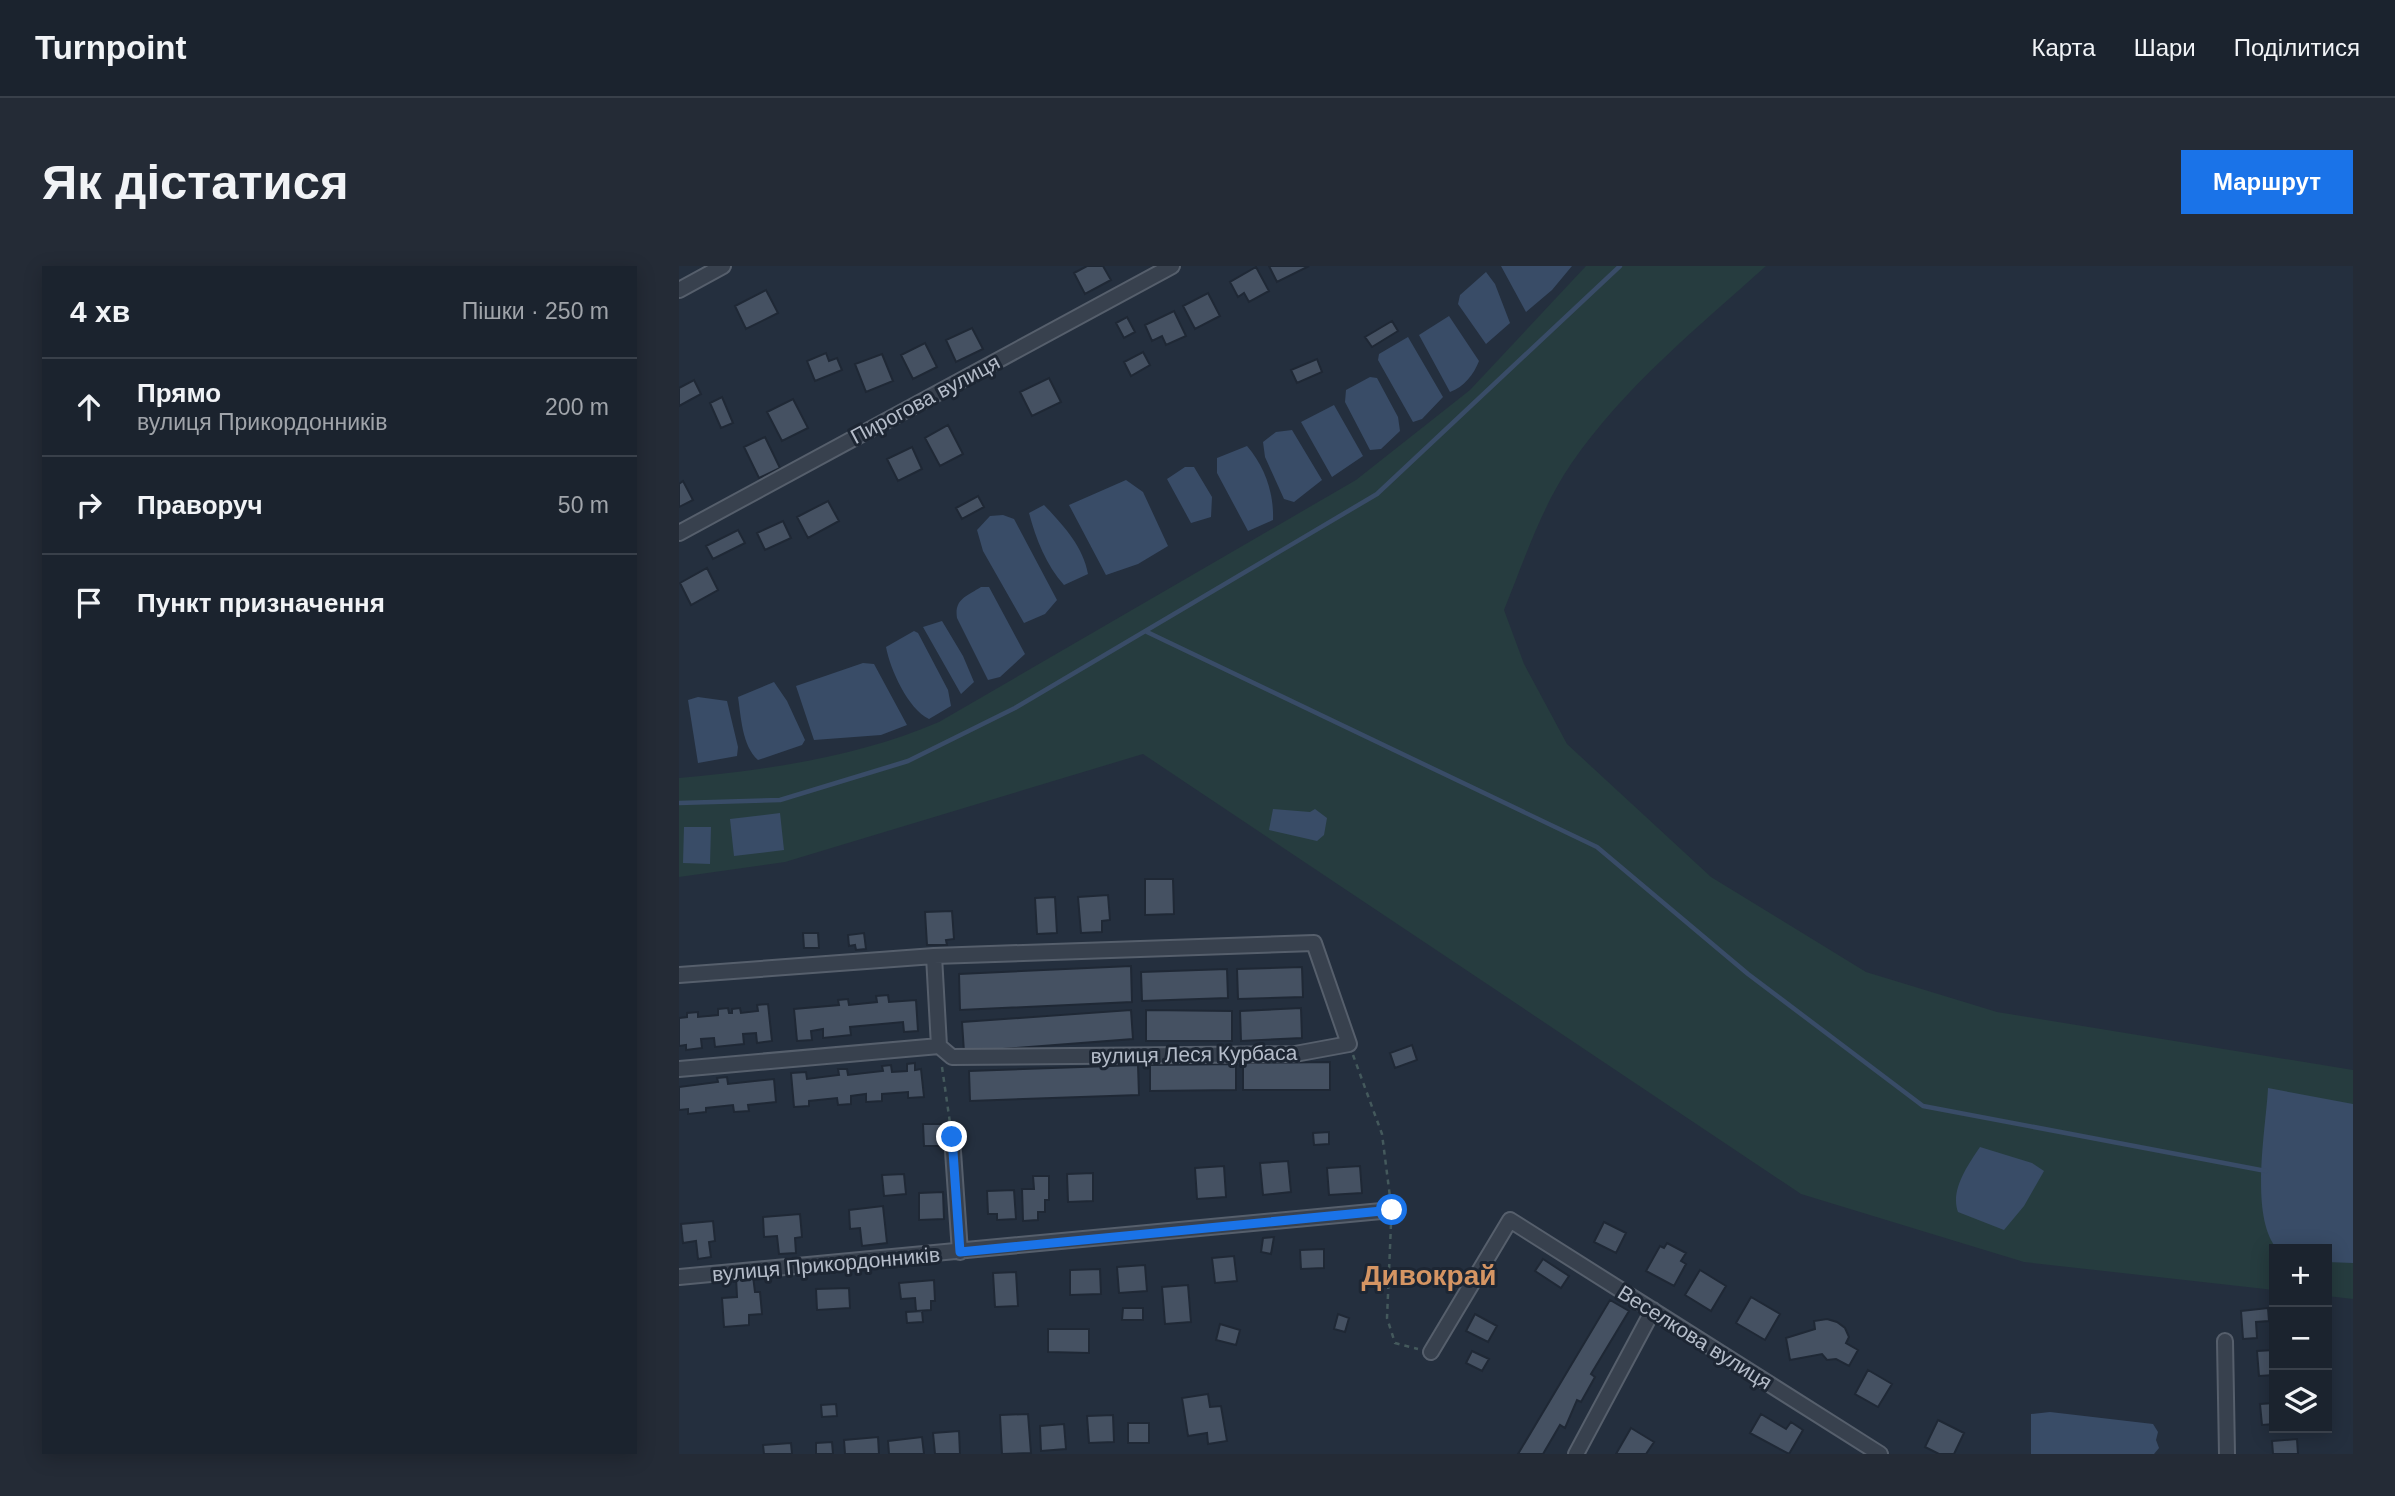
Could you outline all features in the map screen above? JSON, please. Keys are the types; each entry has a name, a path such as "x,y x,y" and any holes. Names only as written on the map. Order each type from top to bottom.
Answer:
{"street":[{"path":"679,290 723,266"},
{"name":"Пирогова вулиця","path":"679,533 1172,266"},
{"name":"вулиця Леся Курбаса","path":"679,975 934,956 1314,943 1349,1044 1295,1054 952,1057 939,1046 679,1069"},
{"path":"934,956 939,1046"},
{"path":"952,1137 960,1252"},
{"name":"вулиця Прикордонників","path":"679,1277 1392,1210"},
{"name":"Веселкова вулиця","path":"1431,1352 1510,1220 1880,1454"},
{"path":"1576,1454 1653,1311"},
{"path":"2225,1341 2227,1454"}],"path":[{"path":"939,1046 952,1137"}],"green space":[{"path":"1586,266 1766,266 1662,359 1614,409 1560,481 1534,535 1504,610 1524,664 1567,744 1711,877 1866,972 1997,1012 2353,1070 2353,1299 2332,1297 2332,1244 2269,1244 2269,1289 2024,1262 1801,1194 1143,754 785,862 679,877 679,778 812,760 876,744 939,722 1356,480 1470,390"}],"water":[{"path":"1501,266 1572,266 1552,290 1526,312"},
{"path":"1486,272 1495,284 1510,323 1486,344 1458,304 1460,295"},
{"path":"1449,316 1479,361 1468,380 1450,392 1419,335"},
{"path":"1408,337 1443,397 1422,419 1413,422 1378,360 1379,354"},
{"path":"1370,377 1377,378 1398,417 1400,431 1381,449 1370,450 1345,402 1346,390"},
{"path":"1334,405 1363,456 1332,477 1301,422"},
{"path":"1292,430 1322,480 1294,502 1284,499 1265,457 1263,442 1276,432"},
{"path":"1247,446 1263,472 1270,490 1273,510 1273,520 1248,531 1217,473 1217,458"},
{"path":"1185,467 1194,467 1212,497 1211,517 1191,523 1167,479"},
{"path":"1126,480 1143,492 1168,546 1138,564 1106,575 1069,505"},
{"path":"1044,505 1077,545 1088,574 1064,585 1042,551 1029,513"},
{"path":"1003,515 1014,519 1057,600 1045,614 1024,623 983,551 977,530 990,516"},
{"path":"981,587 989,587 1025,654 1000,677 988,680 957,618 960,602"},
{"path":"942,621 963,656 974,682 961,694 923,627"},
{"path":"914,631 918,633 948,690 951,706 929,719 914,707 901,688 886,647"},
{"path":"863,663 874,664 907,725 881,735 814,740 796,686"},
{"path":"774,682 787,701 805,740 802,745 758,760 745,739 738,697"},
{"path":"698,697 727,701 738,747 737,756 698,763 688,700"},
{"path":"1273,809 1310,812 1315,809 1327,818 1324,835 1317,841 1269,830"},
{"path":"780,813 784,850 734,856 730,819"},
{"path":"684,827 711,827 710,864 683,863"},
{"path":"2268,1088 2353,1104 2353,1263 2332,1262 2332,1244 2274,1244 2263,1216 2263,1148"},
{"path":"1980,1147 2032,1163 2044,1171 2024,1206 2004,1230 1958,1212 1958,1187"},
{"path":"2050,1412 2153,1424 2158,1432 2156,1440 2159,1448 2154,1454 2031,1454 2031,1414"}],"building":[{"path":"1087,266 1103,266 1111,280 1085,294 1074,273"},
{"path":"1269,266 1309,266 1277,282"},
{"path":"1256,267 1269,291 1249,302 1244,293 1238,297 1230,282"},
{"path":"766,290 778,313 746,329 735,306"},
{"path":"1208,293 1220,316 1195,329 1183,306"},
{"path":"1174,311 1186,336 1166,345 1162,336 1152,341 1145,325"},
{"path":"1127,317 1135,332 1124,338 1116,323"},
{"path":"1392,321 1398,331 1372,347 1365,337"},
{"path":"972,328 983,349 956,362 946,340"},
{"path":"925,343 937,367 913,379 901,355"},
{"path":"1143,352 1150,365 1131,376 1124,362"},
{"path":"826,353 829,361 837,358 842,370 815,381 807,361"},
{"path":"882,354 893,381 866,392 855,364"},
{"path":"1317,359 1322,372 1297,383 1291,370"},
{"path":"1049,378 1061,402 1032,416 1020,392"},
{"path":"694,380 701,394 679,406 679,388"},
{"path":"722,397 733,423 721,428 710,403"},
{"path":"793,399 808,428 782,441 767,412"},
{"path":"948,425 963,454 940,466 925,438"},
{"path":"765,437 780,468 759,478 744,447"},
{"path":"912,447 922,469 898,481 887,459"},
{"path":"683,481 693,500 679,507 679,484"},
{"path":"978,496 984,507 962,519 956,508"},
{"path":"828,501 839,521 808,538 797,517"},
{"path":"783,521 791,538 765,550 757,533"},
{"path":"738,530 745,543 713,559 706,546"},
{"path":"707,568 718,590 691,605 680,583"},
{"path":"1145,879 1173,879 1174,914 1145,915"},
{"path":"1108,895 1110,920 1102,921 1102,932 1081,933 1078,897"},
{"path":"1055,897 1057,933 1037,934 1035,898"},
{"path":"952,911 954,939 946,940 947,945 927,945 925,912"},
{"path":"803,933 818,933 819,948 804,948"},
{"path":"864,933 866,949 856,950 855,945 849,946 848,935"},
{"path":"1131,966 1132,1002 960,1010 959,974"},
{"path":"1302,967 1303,997 1238,999 1237,969"},
{"path":"1227,969 1228,998 1142,1001 1141,972"},
{"path":"888,995 889,1002 916,1000 918,1031 904,1032 903,1022 850,1027 851,1035 823,1038 823,1029 811,1031 812,1040 797,1041 794,1009 839,1005 838,1000 848,999 849,1005 877,1002 876,996"},
{"path":"768,1004 772,1041 757,1043 756,1033 743,1034 744,1044 715,1047 714,1038 701,1039 702,1048 686,1050 686,1045 679,1046 679,1018 687,1017 687,1013 698,1012 698,1017 718,1015 718,1009 728,1008 729,1013 732,1013 732,1009 740,1008 741,1013 758,1011 757,1005"},
{"path":"1301,1008 1302,1038 1241,1041 1240,1011"},
{"path":"1131,1010 1133,1039 964,1052 962,1022"},
{"path":"1146,1010 1232,1011 1232,1041 1146,1041"},
{"path":"1412,1045 1417,1060 1395,1068 1390,1053"},
{"path":"1330,1062 1330,1090 1243,1090 1243,1063"},
{"path":"915,1063 915,1070 921,1069 924,1097 908,1098 908,1092 882,1094 882,1101 866,1102 866,1094 851,1096 851,1104 838,1105 837,1098 809,1101 809,1106 794,1107 791,1073 806,1072 807,1079 839,1075 838,1069 847,1069 848,1075 883,1071 882,1066 891,1065 892,1072 907,1071 907,1064"},
{"path":"1236,1064 1236,1090 1150,1091 1150,1065"},
{"path":"1138,1065 1139,1095 970,1101 969,1071"},
{"path":"727,1077 728,1084 774,1079 776,1102 748,1105 749,1111 734,1112 733,1105 706,1108 706,1112 688,1114 688,1109 679,1110 679,1087 718,1082 717,1078"},
{"path":"923,1124 943,1124 944,1146 924,1146"},
{"path":"1329,1132 1329,1144 1314,1145 1313,1133"},
{"path":"1288,1161 1291,1192 1263,1195 1260,1163"},
{"path":"1224,1166 1226,1197 1197,1199 1195,1168"},
{"path":"1360,1166 1362,1193 1329,1195 1327,1168"},
{"path":"1093,1173 1093,1201 1068,1202 1067,1174"},
{"path":"904,1174 906,1194 884,1196 882,1175"},
{"path":"1033,1176 1049,1176 1049,1200 1045,1200 1045,1212 1038,1212 1038,1220 1023,1221 1022,1189 1034,1189"},
{"path":"1014,1190 1016,1219 997,1220 997,1214 988,1214 987,1191"},
{"path":"943,1192 944,1219 919,1220 919,1193"},
{"path":"883,1206 887,1243 862,1246 860,1228 850,1229 849,1210"},
{"path":"800,1214 802,1237 795,1238 796,1253 779,1254 777,1236 764,1237 763,1217"},
{"path":"713,1221 715,1241 709,1242 711,1257 698,1259 696,1241 683,1243 681,1224"},
{"path":"1604,1222 1626,1233 1616,1253 1594,1242"},
{"path":"1274,1237 1271,1254 1261,1252 1263,1238"},
{"path":"1667,1243 1686,1253 1681,1261 1686,1264 1674,1286 1646,1271 1660,1246 1664,1248"},
{"path":"1324,1249 1324,1268 1301,1269 1300,1250"},
{"path":"1234,1256 1237,1281 1215,1283 1212,1258"},
{"path":"1543,1259 1569,1276 1561,1288 1535,1271"},
{"path":"1145,1265 1147,1291 1119,1293 1117,1267"},
{"path":"1100,1269 1101,1294 1070,1295 1070,1270"},
{"path":"1700,1270 1726,1286 1711,1311 1685,1295"},
{"path":"1016,1272 1018,1306 995,1307 993,1273"},
{"path":"753,1276 755,1292 760,1292 762,1314 749,1315 749,1325 724,1327 722,1298 737,1297 736,1277"},
{"path":"934,1280 935,1301 931,1301 931,1310 916,1311 915,1298 901,1299 899,1283"},
{"path":"1188,1285 1191,1322 1165,1324 1162,1287"},
{"path":"849,1288 850,1308 817,1310 816,1289"},
{"path":"1751,1297 1780,1314 1765,1340 1736,1323"},
{"path":"1610,1300 1629,1311 1591,1374 1595,1377 1581,1402 1577,1400 1565,1428 1560,1425 1543,1454 1518,1454"},
{"path":"1123,1308 1143,1308 1143,1320 1122,1320"},
{"path":"2268,1308 2269,1321 2256,1322 2257,1338 2243,1339 2241,1311"},
{"path":"922,1311 923,1322 907,1323 906,1312"},
{"path":"1338,1314 1349,1318 1345,1332 1334,1329"},
{"path":"1475,1314 1497,1326 1488,1342 1466,1331"},
{"path":"1827,1319 1845,1328 1849,1337 1846,1343 1858,1350 1849,1366 1836,1359 1827,1360 1822,1354 1790,1360 1786,1338 1815,1329 1814,1321"},
{"path":"1220,1324 1240,1330 1236,1345 1216,1340"},
{"path":"1048,1329 1089,1329 1089,1353 1048,1352"},
{"path":"2269,1350 2269,1375 2259,1376 2257,1351"},
{"path":"1472,1351 1489,1359 1482,1371 1466,1363"},
{"path":"1868,1370 1892,1384 1878,1407 1855,1394"},
{"path":"1208,1394 1210,1407 1221,1406 1227,1441 1208,1444 1207,1433 1188,1436 1182,1398"},
{"path":"2269,1403 2269,1424 2262,1425 2260,1404"},
{"path":"836,1404 837,1416 822,1417 821,1405"},
{"path":"1028,1414 1031,1453 1002,1454 1000,1415"},
{"path":"1761,1414 1786,1429 1791,1422 1803,1430 1789,1454 1750,1433"},
{"path":"1113,1415 1114,1442 1089,1443 1087,1416"},
{"path":"1938,1420 1964,1433 1954,1454 1939,1454 1925,1447"},
{"path":"1128,1423 1149,1423 1149,1443 1128,1443"},
{"path":"1064,1424 1066,1449 1041,1451 1040,1426"},
{"path":"1631,1428 1654,1442 1646,1454 1616,1454"},
{"path":"959,1431 960,1454 935,1454 933,1433"},
{"path":"878,1437 879,1454 845,1454 844,1440"},
{"path":"922,1437 924,1454 889,1454 888,1441"},
{"path":"2297,1439 2298,1454 2273,1454 2272,1441"},
{"path":"832,1442 833,1454 816,1454 816,1443"},
{"path":"791,1443 792,1454 764,1454 763,1445"}],"waterway":[{"path":"679,803 780,800 908,761 1015,708 1377,494 1620,266"},
{"path":"1147,632 1597,847 1748,974 1923,1106 2266,1171"}],"district":[{"name":"Дивокрай","path":"1429,1275"}],"route":[{"path":"952,1137 960,1252 1392,1210"}]}
